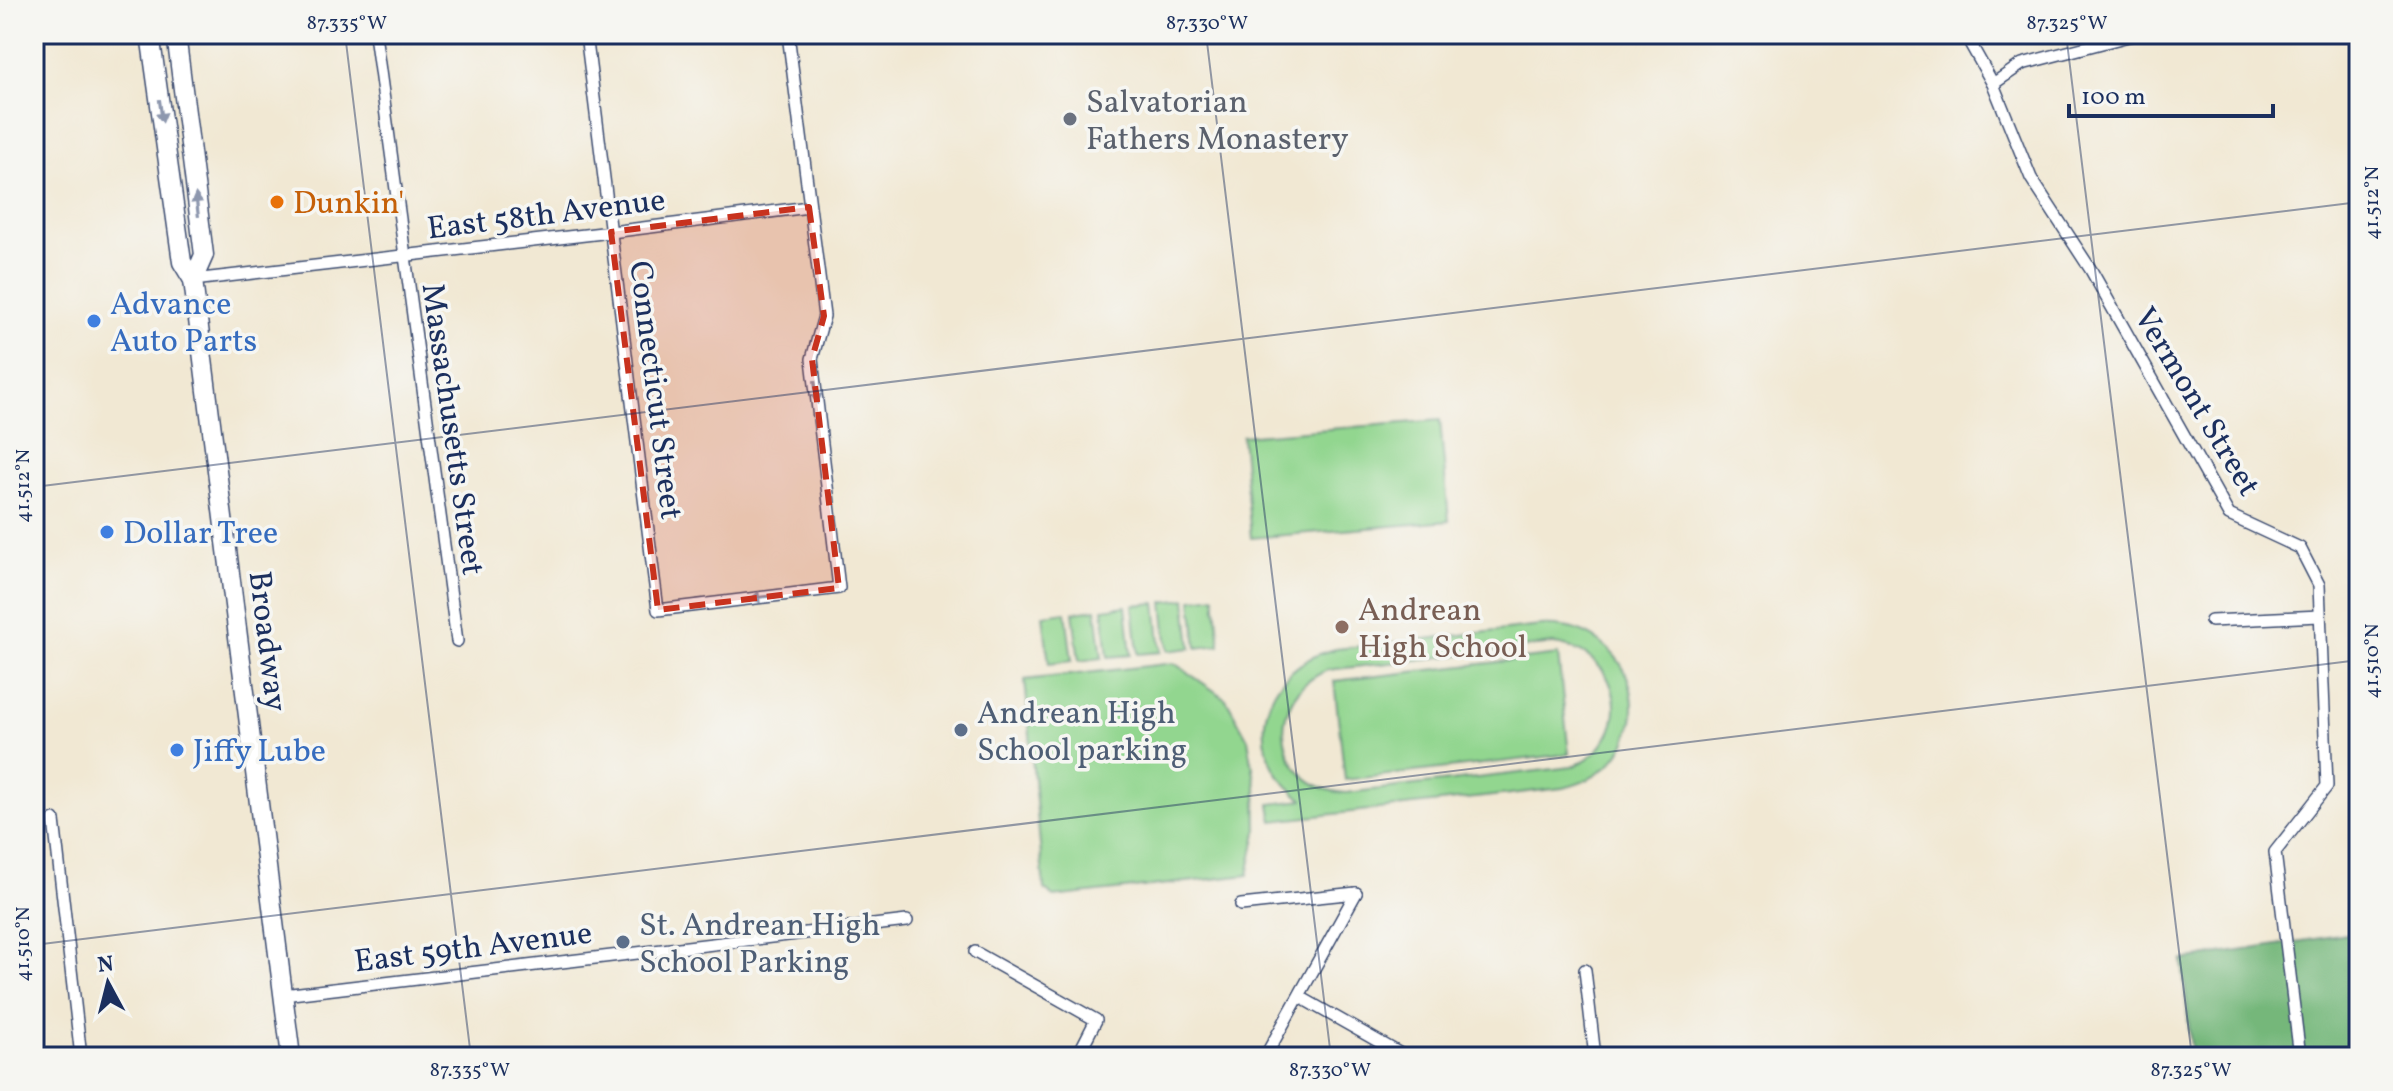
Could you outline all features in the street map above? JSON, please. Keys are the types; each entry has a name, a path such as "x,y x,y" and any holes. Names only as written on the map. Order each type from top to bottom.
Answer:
{"main road":[{"name":"Broadway","path":"150,34 182,262 193,280 291,1057"},
{"name":"Broadway","path":"176,34 204,255 193,280"}],"street":[{"name":"Massachusetts Street","path":"375,34 457,641"},
{"name":"Connecticut Street","path":"586,34 658,610 839,588 812,359 824,316 809,207"},
{"path":"788,34 809,207"},
{"name":"Vermont Street","path":"1965,34 1993,84 2031,178 2091,270 2229,515 2300,548 2319,585 2327,786 2275,852 2300,1057"},
{"path":"1993,84 2022,64 2136,34"},
{"name":"East 58th Avenue","path":"193,280 809,207"},
{"path":"2211,621 2320,616"},
{"path":"54,820 81,1057"},
{"path":"1241,905 1356,893 1265,1057"},
{"name":"East 59th Avenue","path":"283,995 907,921"},
{"path":"975,952 1096,1020 1077,1057"},
{"path":"1585,970 1595,1057"},
{"path":"1300,997 1406,1057"}],"highlighted area":[{"path":"809,207 824,316 812,359 839,588 658,610 611,232"}],"green space":[{"path":"1440,420 1449,521 1251,538 1242,436"},
{"path":"1215,596 1220,645 1197,648 1192,599"},
{"path":"1186,599 1191,648 1168,651 1163,602"},
{"path":"1156,603 1161,652 1138,654 1133,605"},
{"path":"1126,606 1131,655 1108,657 1103,609"},
{"path":"1096,609 1102,658 1079,661 1073,612"},
{"path":"1066,612 1072,661 1049,664 1043,615"},
{"path":"1541,626 1577,631 1605,646 1623,669 1632,696 1631,725 1619,752 1597,774 1563,788 1273,821 1270,804 1303,800 1274,768 1267,748 1267,710 1274,693 1299,665 1316,655 1336,649","holes":["1554,644 1578,651 1596,663 1608,679 1614,698 1614,718 1607,737 1593,754 1572,767 1346,793 1322,787 1303,775 1291,759 1285,740 1285,719 1292,700 1307,683 1328,670"]},
{"path":"1558,655 1569,754 1345,780 1334,681"},
{"path":"1174,663 1226,699 1248,739 1256,786 1257,832 1248,875 1054,897 1044,889 1025,680"},
{"path":"2359,932 2359,1057 2192,1057 2182,960"}],"place":[{"name":"Salvatorian Fathers Monastery","path":"1070,119"},
{"name":"Dunkin'","path":"277,202"},
{"name":"Advance Auto Parts","path":"94,321"},
{"name":"Dollar Tree","path":"107,532"},
{"name":"Andrean High School","path":"1342,627"},
{"name":"Andrean High School parking","path":"961,730"},
{"name":"Jiffy Lube","path":"177,750"},
{"name":"St. Andrean High School Parking","path":"623,942"}]}
